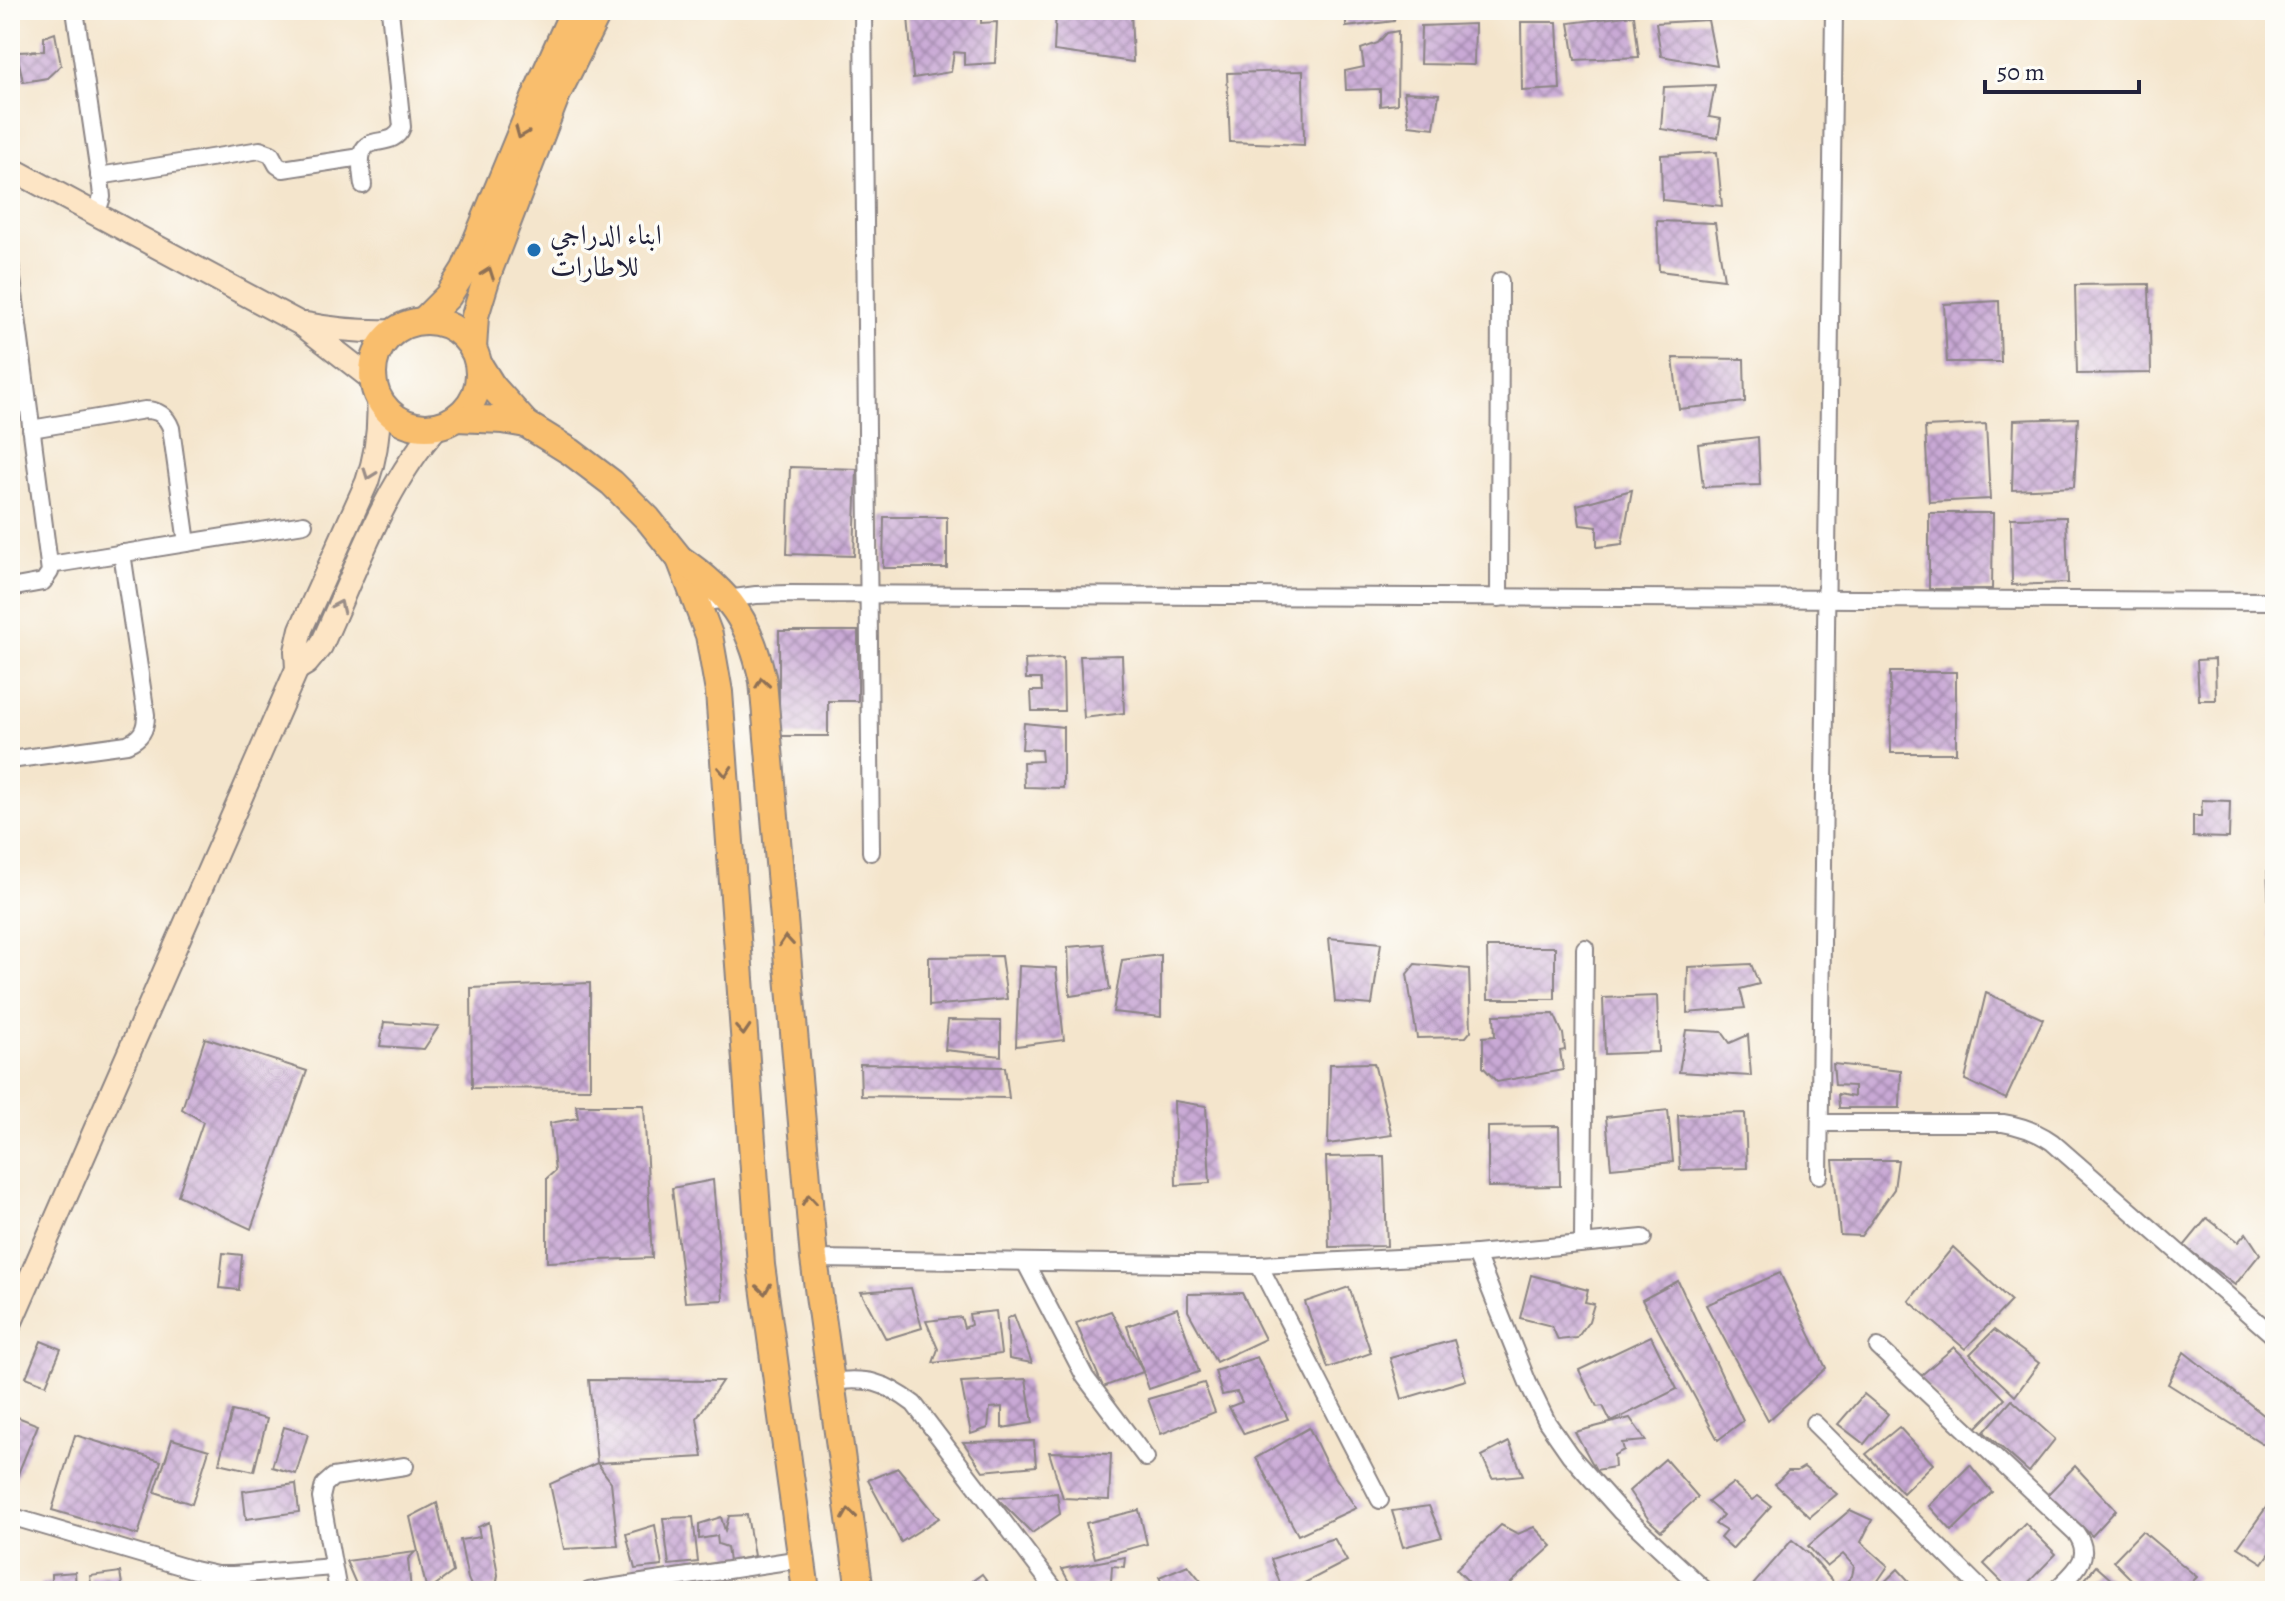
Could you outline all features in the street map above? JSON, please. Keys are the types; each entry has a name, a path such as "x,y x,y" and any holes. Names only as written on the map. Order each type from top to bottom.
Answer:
{"main road":[{"path":"423,321 448,296 465,269 574,10"},
{"path":"447,422 467,407 475,395 479,380 475,316 489,270 556,96 599,10"},
{"path":"526,424 503,420 447,422 424,427 397,418 386,409 376,388 374,366 378,352 395,331 423,321 438,322 464,337 492,386 526,424 612,483 648,519 680,559 698,603 709,635 719,692 761,1265 806,1591"},
{"path":"680,559 707,577 728,598 752,640 763,681 814,1259 860,1591"}],"street":[{"path":"75,10 102,197 96,215"},
{"path":"363,185 361,157 368,144 391,140 402,127 390,10"},
{"path":"863,10 871,852"},
{"path":"1819,1175 1834,10"},
{"path":"99,176 260,150 268,152 283,169 361,157"},
{"path":"10,168 301,324 376,388 380,421 374,462 367,482 301,629 296,651 297,669 10,1324"},
{"path":"10,263 50,565 48,577 43,582 10,588"},
{"path":"1499,598 1500,281"},
{"path":"301,324 335,330 395,331"},
{"path":"31,429 145,410 161,414 171,428 187,543"},
{"path":"297,669 307,663 321,646 400,474 421,444 447,422"},
{"path":"50,565 304,524"},
{"path":"10,760 127,744 143,733 146,715 122,553"},
{"path":"698,603 756,595 2275,601"},
{"path":"1583,1243 1585,948"},
{"path":"1820,1123 2003,1123 2037,1131 2275,1337"},
{"path":"814,1259 1259,1265 1476,1254 1643,1238"},
{"path":"1476,1254 1547,1422 1570,1455 1621,1512 1706,1591"},
{"path":"1025,1262 1085,1377 1146,1458"},
{"path":"1259,1265 1380,1500"},
{"path":"1878,1347 2082,1541 2084,1553 2081,1563 2055,1591"},
{"path":"831,1382 853,1379 875,1382 896,1390 914,1404 1056,1591"},
{"path":"1814,1423 1983,1591"},
{"path":"338,1591 321,1498 324,1485 333,1477 405,1466"},
{"path":"10,1516 217,1575 333,1567"},
{"path":"589,1591 801,1559"}],"building":[{"path":"950,10 981,11 981,23 997,22 995,63 964,65 964,53 954,52 951,72 913,78 908,16 950,13"},
{"path":"1056,10 1131,10 1133,62 1054,51"},
{"path":"1346,10 1396,10 1394,21 1346,27"},
{"path":"1634,15 1639,57 1575,60 1569,23"},
{"path":"1708,20 1717,66 1661,56 1656,23"},
{"path":"1521,22 1557,22 1560,89 1522,91"},
{"path":"1475,24 1474,65 1420,64 1421,26"},
{"path":"1398,31 1397,104 1380,106 1380,89 1346,90 1345,71 1364,67 1361,49 1378,43 1387,33"},
{"path":"55,33 61,65 47,78 23,82 17,52 44,51 44,37"},
{"path":"1303,71 1304,145 1230,142 1227,73"},
{"path":"1715,85 1709,117 1721,119 1718,138 1661,129 1664,87"},
{"path":"1404,92 1439,94 1434,128 1409,125"},
{"path":"1717,152 1722,206 1662,200 1661,155"},
{"path":"1657,221 1715,223 1724,279 1659,271"},
{"path":"2149,284 2151,373 2077,374 2075,285"},
{"path":"1999,301 2001,362 1947,362 1944,304"},
{"path":"1673,358 1744,359 1745,402 1679,409"},
{"path":"2078,418 2074,487 2012,490 2014,420"},
{"path":"1986,424 1990,499 1929,502 1925,427"},
{"path":"1758,437 1760,485 1703,487 1698,444"},
{"path":"790,467 857,469 854,556 787,554"},
{"path":"1632,490 1622,544 1597,547 1597,527 1580,525 1577,505"},
{"path":"1929,513 1993,513 1992,589 1929,589"},
{"path":"884,517 947,517 947,568 883,568"},
{"path":"2066,517 2068,583 2012,585 2011,518"},
{"path":"779,631 858,631 858,701 828,701 828,736 779,736"},
{"path":"1122,655 1124,713 1084,718 1080,656"},
{"path":"1063,658 1064,711 1032,711 1031,691 1042,691 1041,679 1026,679 1025,660"},
{"path":"2215,659 2216,700 2199,700 2197,660"},
{"path":"1890,672 1956,672 1956,753 1891,753"},
{"path":"1024,723 1063,727 1063,788 1024,787 1023,762 1042,761 1041,750 1022,749"},
{"path":"2202,800 2230,801 2229,838 2193,837 2193,816 2201,816"},
{"path":"2267,865 2275,866 2275,938 2270,938"},
{"path":"1329,938 1381,943 1372,1005 1335,1002"},
{"path":"1103,944 1110,990 1070,996 1068,947"},
{"path":"1487,947 1555,947 1555,999 1488,999"},
{"path":"1161,955 1161,1017 1113,1012 1122,960"},
{"path":"1001,956 1007,999 929,1006 929,957"},
{"path":"1415,964 1469,969 1471,1031 1466,1037 1417,1038 1407,974"},
{"path":"1751,964 1759,984 1740,989 1745,1008 1687,1013 1688,967"},
{"path":"1019,966 1056,968 1064,1040 1016,1046"},
{"path":"590,983 590,1089 472,1088 471,988"},
{"path":"1986,993 2043,1019 2006,1099 1965,1080"},
{"path":"1657,996 1659,1052 1605,1054 1603,998"},
{"path":"1554,1014 1563,1034 1565,1050 1560,1051 1563,1070 1497,1082 1483,1067 1483,1037 1495,1036 1494,1015"},
{"path":"948,1020 1001,1021 1001,1056 945,1050"},
{"path":"384,1022 439,1026 424,1049 380,1046"},
{"path":"1686,1030 1722,1032 1730,1043 1748,1035 1751,1076 1679,1072"},
{"path":"205,1038 307,1071 251,1229 178,1195 203,1122 182,1109"},
{"path":"1374,1063 1392,1135 1328,1144 1330,1064"},
{"path":"860,1064 1005,1067 1009,1098 861,1096"},
{"path":"1833,1064 1901,1071 1900,1108 1839,1108 1838,1094 1854,1097 1854,1086 1835,1085"},
{"path":"1174,1101 1206,1106 1210,1183 1176,1185"},
{"path":"576,1105 644,1105 652,1258 547,1262 547,1178 555,1171 550,1123 578,1118"},
{"path":"1668,1110 1673,1162 1611,1168 1606,1117"},
{"path":"1745,1113 1747,1168 1680,1170 1678,1115"},
{"path":"1559,1126 1560,1186 1488,1187 1488,1127"},
{"path":"1384,1156 1387,1246 1329,1247 1326,1157"},
{"path":"1833,1160 1898,1160 1894,1189 1861,1236 1840,1235"},
{"path":"713,1180 723,1300 685,1302 672,1188"},
{"path":"2207,1218 2238,1242 2246,1233 2260,1254 2235,1285 2184,1246"},
{"path":"1953,1247 2011,1301 1965,1349 1909,1301"},
{"path":"223,1253 242,1255 239,1290 219,1288"},
{"path":"1780,1273 1826,1368 1768,1421 1706,1305"},
{"path":"1531,1275 1588,1290 1585,1302 1594,1304 1589,1321 1577,1338 1558,1340 1552,1326 1520,1318"},
{"path":"1678,1281 1743,1421 1718,1440 1642,1300"},
{"path":"1349,1287 1371,1353 1328,1368 1305,1302"},
{"path":"911,1288 922,1328 886,1339 861,1292"},
{"path":"1242,1293 1265,1339 1216,1362 1188,1311 1188,1294"},
{"path":"1177,1308 1199,1372 1149,1389 1127,1326"},
{"path":"996,1311 1001,1354 933,1363 938,1349 926,1321 961,1317 964,1328 971,1325 969,1314"},
{"path":"1111,1311 1143,1372 1103,1387 1076,1323"},
{"path":"1014,1315 1032,1363 1009,1359 1007,1319"},
{"path":"1994,1330 2039,1363 2015,1396 1970,1354"},
{"path":"1651,1336 1677,1389 1611,1422 1603,1406 1597,1407 1579,1370"},
{"path":"1454,1340 1466,1380 1402,1399 1390,1358"},
{"path":"41,1341 61,1349 46,1385 26,1377"},
{"path":"1954,1347 2005,1399 1974,1430 1918,1378"},
{"path":"2184,1352 2275,1424 2275,1437 2265,1445 2168,1384"},
{"path":"1257,1357 1288,1419 1244,1434 1229,1407 1242,1402 1237,1392 1222,1395 1215,1371"},
{"path":"1026,1379 1033,1423 1002,1428 1002,1407 990,1408 988,1428 971,1434 961,1382"},
{"path":"589,1380 722,1381 697,1418 703,1457 597,1463"},
{"path":"1204,1383 1215,1412 1161,1434 1148,1399"},
{"path":"1864,1394 1888,1414 1864,1444 1838,1424"},
{"path":"2012,1400 2055,1439 2029,1472 1984,1432"},
{"path":"232,1411 267,1419 254,1471 219,1463"},
{"path":"10,1414 38,1425 10,1493"},
{"path":"1630,1418 1646,1441 1622,1443 1624,1450 1614,1455 1615,1467 1596,1470 1575,1432"},
{"path":"284,1427 308,1434 296,1474 272,1467"},
{"path":"1899,1427 1933,1464 1903,1493 1866,1454"},
{"path":"1309,1428 1327,1465 1356,1508 1298,1535 1256,1458"},
{"path":"75,1435 161,1461 138,1535 52,1510"},
{"path":"172,1439 209,1450 192,1504 155,1492"},
{"path":"1034,1441 1036,1466 983,1471 963,1442"},
{"path":"1509,1442 1523,1475 1492,1478 1482,1456"},
{"path":"1049,1452 1111,1454 1109,1500 1063,1498"},
{"path":"1665,1459 1698,1497 1661,1531 1649,1520 1629,1491"},
{"path":"597,1463 611,1482 618,1546 564,1549 550,1484"},
{"path":"1970,1465 1992,1492 1952,1531 1929,1506"},
{"path":"2075,1466 2116,1510 2092,1536 2048,1494"},
{"path":"1804,1467 1837,1494 1810,1517 1775,1484 1788,1471"},
{"path":"898,1468 939,1518 901,1542 868,1480"},
{"path":"1733,1483 1752,1500 1758,1496 1771,1506 1732,1549 1720,1538 1726,1531 1715,1524 1723,1515 1708,1502"},
{"path":"296,1484 299,1512 246,1519 243,1491"},
{"path":"1057,1493 1060,1514 1032,1533 997,1498"},
{"path":"2275,1495 2275,1546 2263,1563 2238,1547"},
{"path":"437,1503 453,1572 427,1591 410,1517"},
{"path":"1429,1506 1442,1537 1403,1547 1392,1511"},
{"path":"1139,1510 1147,1544 1095,1558 1086,1523"},
{"path":"1850,1510 1872,1520 1861,1542 1888,1566 1871,1591 1839,1589 1852,1576 1854,1566 1843,1554 1827,1567 1808,1546"},
{"path":"747,1515 754,1556 729,1562 727,1547 718,1544 717,1536 699,1539 699,1524 721,1517 725,1531 729,1516"},
{"path":"693,1517 698,1562 669,1565 663,1518"},
{"path":"489,1522 498,1575 496,1587 473,1590 460,1540 480,1537 478,1527"},
{"path":"2025,1523 2056,1554 2020,1591 2011,1591 1984,1564"},
{"path":"655,1525 662,1566 635,1569 626,1534"},
{"path":"1501,1525 1518,1534 1534,1527 1552,1546 1502,1591 1478,1591 1456,1569"},
{"path":"2142,1531 2197,1577 2183,1591 2143,1591 2113,1561"},
{"path":"1334,1538 1347,1561 1289,1591 1283,1591 1271,1559"},
{"path":"1792,1540 1809,1554 1841,1591 1765,1591 1752,1586"},
{"path":"415,1552 408,1559 411,1591 359,1591 346,1561"},
{"path":"1125,1557 1124,1567 1112,1566 1111,1582 1083,1591 1074,1591 1062,1569"},
{"path":"1188,1565 1209,1591 1166,1591 1159,1577"},
{"path":"2096,1566 2124,1591 2075,1591"},
{"path":"1898,1569 1918,1591 1875,1591"},
{"path":"75,1572 76,1591 40,1591 40,1583 51,1582 51,1574"},
{"path":"120,1572 123,1591 92,1591 90,1576"},
{"path":"982,1574 991,1586 985,1591 959,1591"}],"place":[{"name":"ابناء الدراجي للاطارات","path":"534,250"}]}
